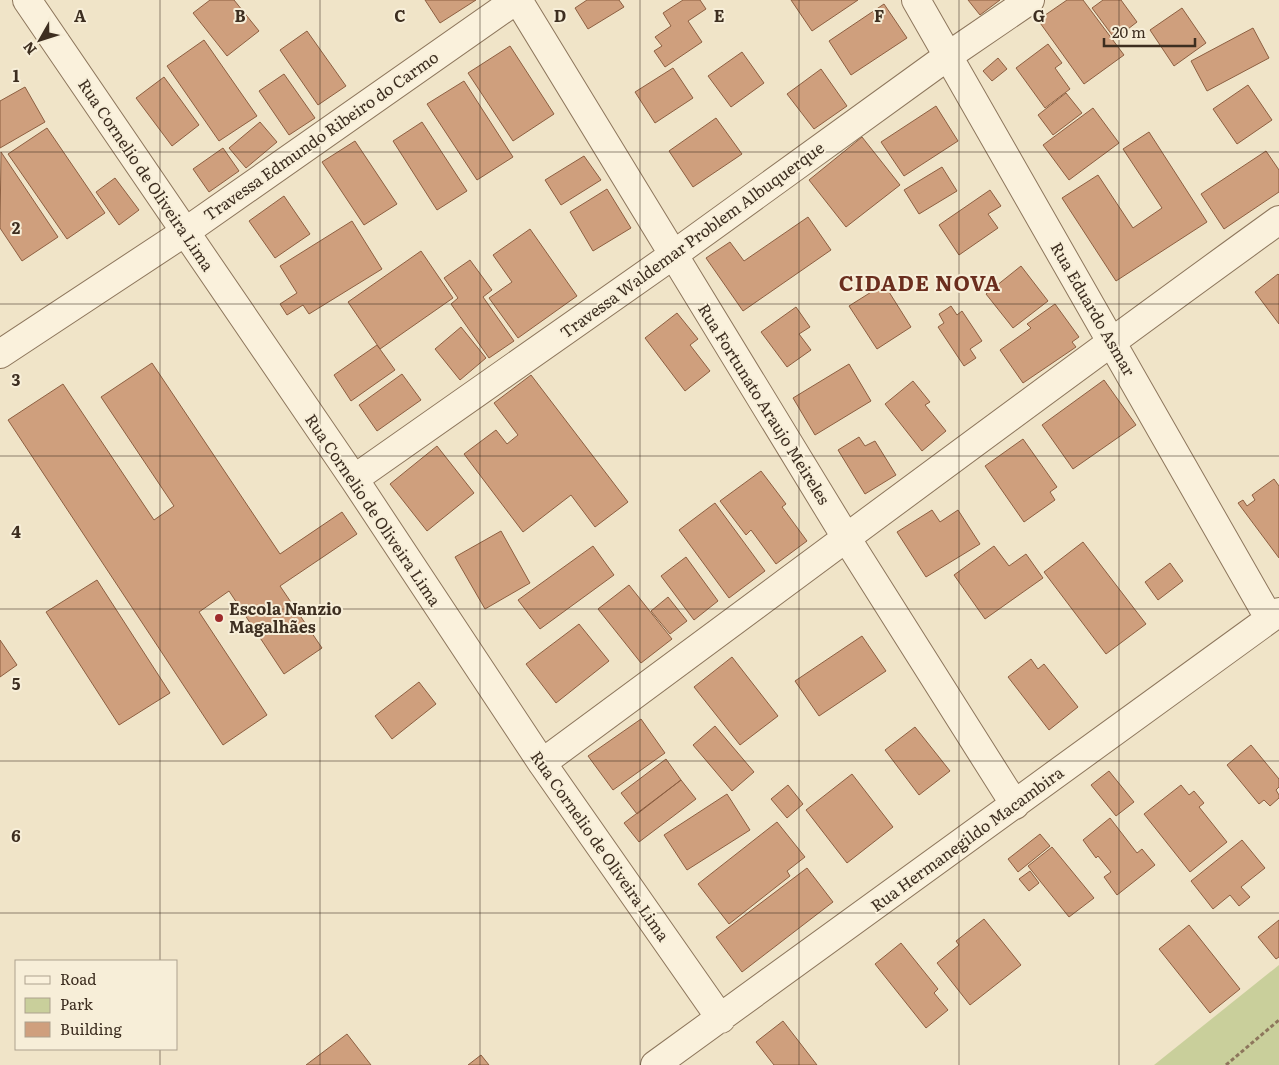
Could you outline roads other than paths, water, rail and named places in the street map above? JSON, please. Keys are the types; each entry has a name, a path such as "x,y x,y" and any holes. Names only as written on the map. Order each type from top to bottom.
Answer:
{"street":[{"name":"Rua Cornelio de Oliveira Lima","path":"27,0 354,479 542,763 720,1019"},
{"name":"Travessa Edmundo Ribeiro do Carmo","path":"0,354 185,232 517,0"},
{"name":"Rua Fortunato Araujo Meireles","path":"517,0 847,539 1015,805"},
{"name":"Rua Eduardo Asmar","path":"916,0 1112,341 1274,615"},
{"name":"Travessa Waldemar Problem Albuquerque","path":"354,479 673,255 948,56 1030,0"},
{"path":"542,763 1112,341 1279,220"},
{"name":"Rua Hermanegildo Macambira","path":"655,1065 1274,615"}],"place":[{"name":"Escola Nanzio Magalhães","path":"219,618"}],"district":[{"name":"CIDADE NOVA","path":"920,284"}]}
